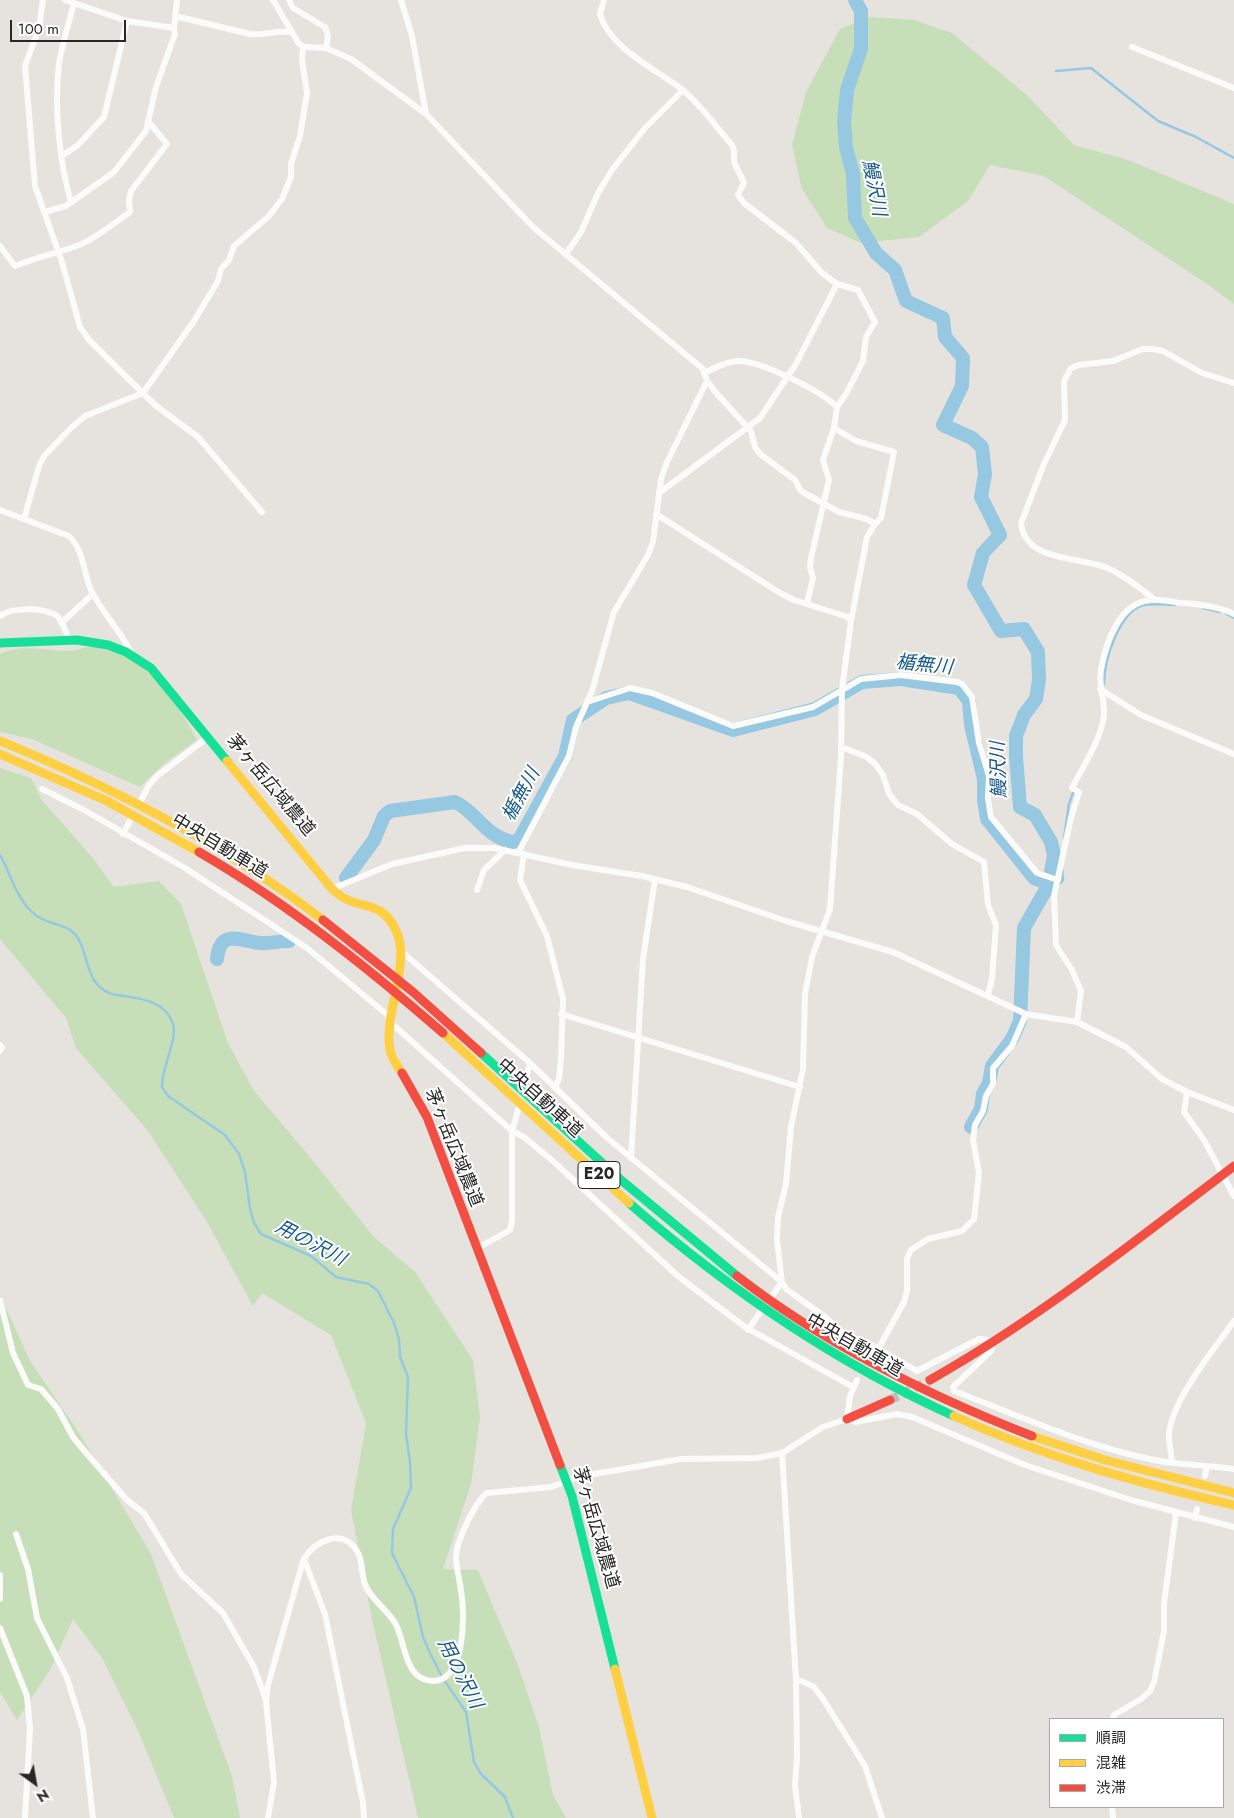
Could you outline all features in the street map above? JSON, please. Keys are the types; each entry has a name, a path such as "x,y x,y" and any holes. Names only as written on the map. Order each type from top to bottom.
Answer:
{"main road":[{"name":"茅ヶ岳広域農道","path":"0,643 69,641 104,644 133,656 151,668 163,680 332,889 347,900 372,907 383,913 396,929 401,954 390,1017 390,1052 426,1117 567,1481 652,1818"},
{"name":"中央自動車道","path":"0,741 62,767 152,812 284,892 350,940 410,989 615,1174 714,1258 773,1302 838,1345 930,1393 1029,1436 1134,1470 1234,1493"},
{"name":"中央自動車道","path":"0,754 65,782 170,835 277,902 336,944 402,998 661,1231 745,1297 832,1355 925,1404 1024,1447 1139,1483 1234,1504"},
{"path":"930,1380 994,1341 1090,1275 1234,1166"},
{"path":"847,1419 890,1400"}],"street":[{"path":"43,0 39,28 24,66 35,186 84,334 143,393 198,437 262,512"},
{"path":"65,0 128,21 174,28"},
{"path":"44,212 66,206 114,172 146,131 156,87 175,34 175,16 178,0"},
{"path":"24,519 39,466 54,445 85,416 143,393 194,321 218,281 221,269 229,260 234,246 269,216 282,199 291,177 291,164 300,136 306,93 303,46 291,32 273,0"},
{"path":"289,0 293,8 325,27 328,36 326,48"},
{"path":"401,0 412,36 426,114"},
{"path":"604,0 600,14 608,30 630,54 683,90 732,145 734,162 744,183 738,195 744,203 796,243 822,273 837,284 858,290 876,322 866,337 863,361 837,407 834,428 823,460 829,474 811,558 810,567 813,578 807,603"},
{"path":"71,202 64,178 57,84 60,61 74,3"},
{"path":"175,16 259,35 275,30 291,32"},
{"path":"62,156 78,145 104,117 128,21"},
{"path":"303,46 326,48 357,62 375,79 400,93 426,114 533,227 686,354 751,431 755,448 760,454 795,480 801,491 839,512 875,524"},
{"path":"1132,47 1234,88"},
{"path":"566,254 581,232 598,193 612,170 645,128 683,90"},
{"path":"0,246 15,266 71,248 99,234 130,212 128,200 131,191 167,144 148,121"},
{"path":"659,493 760,418 787,378 837,284"},
{"path":"1156,600 1106,567 1066,559 1032,545 1022,530 1021,523 1041,472 1065,420 1064,381 1066,374 1079,365 1113,361 1143,349 1154,349 1163,351 1202,373 1234,383"},
{"path":"704,373 737,361 758,364 818,392 837,407"},
{"path":"555,1087 559,1079 562,1058 562,999 547,936 520,880 521,854 569,756 614,612 648,555 653,542 659,493 667,462 707,381"},
{"path":"750,1327 780,1284 777,1240 778,1218 786,1184 791,1127 803,1069 805,994 812,957 823,932 830,909 841,747 842,689 851,620 867,537 881,518 894,452 856,441 834,428"},
{"path":"0,510 69,536 75,542 93,594 127,642 133,656"},
{"path":"656,514 794,600 848,617 851,620"},
{"path":"61,623 93,594"},
{"path":"1077,1022 1081,991 1072,970 1056,946 1057,883 1071,818 1079,792 1074,789 1092,749 1104,713 1100,689 1101,669 1112,634 1122,618 1135,604 1156,600 1202,605 1234,614"},
{"path":"0,616 15,608 54,614 61,623 69,641"},
{"path":"586,705 630,688 652,693 733,726 814,707 861,679 901,675 962,684 972,697 979,743 989,776 988,798 991,817 1037,873 1057,883"},
{"path":"1100,689 1141,715 1234,754"},
{"path":"124,832 145,792 157,776 208,737"},
{"path":"841,747 866,757 876,765 882,775 888,794 898,805 917,814 952,844 984,862 988,904 996,925 992,979 988,995"},
{"path":"42,789 124,832 185,868 307,948 390,1017 512,1130 524,1137 554,1162 679,1277 782,1350 844,1380 853,1387"},
{"path":"332,889 392,864 465,848 494,848 687,887 823,932 892,952 1026,1014 1077,1022 1126,1047 1162,1079 1188,1092 1234,1110"},
{"path":"477,890 484,870 505,850"},
{"path":"631,1158 643,959 655,880"},
{"path":"401,954 530,1063 631,1158 786,1289 824,1316 845,1335 872,1345 877,1353 917,1371 979,1339 994,1341 991,1351 953,1388 954,1391 1073,1437 1114,1450 1155,1460 1234,1469"},
{"path":"561,1014 800,1088"},
{"path":"877,1353 904,1302 907,1290 907,1260 911,1250 928,1239 962,1231 974,1219 979,1173 973,1140 975,1125 983,1111 986,1096 993,1084 993,1068 1012,1046 1026,1014"},
{"path":"0,1045 2,1047 0,1051"},
{"path":"476,1250 510,1230 512,1221 512,1130 530,1063"},
{"path":"1188,1092 1184,1112 1204,1140 1234,1196"},
{"path":"0,1300 13,1353 28,1385 41,1389 58,1409 73,1437 87,1454 127,1500 144,1513 181,1574 223,1613 254,1667 266,1702 274,1782 268,1818"},
{"path":"1172,1461 1169,1428 1176,1410 1186,1390 1234,1321"},
{"path":"847,1419 853,1387 857,1380"},
{"path":"266,1702 273,1665 304,1559 316,1546 334,1538 342,1538 354,1546 360,1558 365,1584 394,1621 412,1669 424,1679 437,1681 450,1674 458,1656 462,1627 457,1550 481,1497 492,1490 551,1487 604,1472 681,1459 757,1458 782,1453 823,1427 847,1419 856,1422 897,1414 912,1417 1025,1465 1176,1513 1234,1527"},
{"path":"782,1453 796,1679 797,1758 795,1785 799,1818"},
{"path":"1205,1476 1207,1466"},
{"path":"1195,1518 1197,1509"},
{"path":"1113,1718 1114,1715 1145,1695 1154,1682 1164,1631 1164,1604 1176,1513"},
{"path":"16,1534 28,1569 37,1618 67,1678 83,1729 93,1818"},
{"path":"304,1559 325,1614 363,1804 364,1818"},
{"path":"0,1575 0,1599"},
{"path":"0,1628 28,1696 30,1728 24,1818"},
{"path":"796,1679 813,1686 823,1699 864,1766 882,1818"}],"green space":[{"path":"870,17 914,20 952,33 1028,96 1074,145 1128,160 1234,204 1234,304 1207,284 1044,176 990,165 968,201 919,237 861,243 827,228 802,189 792,145 806,92 840,29"},
{"path":"92,646 132,660 151,675 178,707 197,740 165,763 140,787 32,739 0,732 0,654 26,648 69,651"},
{"path":"0,768 31,778 42,800 92,857 114,887 159,881 181,904 228,1043 254,1091 374,1237 415,1272 473,1360 480,1417 471,1484 443,1569 478,1570 519,1668 539,1727 553,1795 566,1818 418,1818 372,1619 351,1510 366,1423 331,1335 262,1293 253,1306 207,1222 148,1131 76,1048 66,1018 0,939"},
{"path":"0,1295 30,1361 76,1428 151,1554 232,1776 240,1818 174,1818 139,1733 102,1658 73,1619 50,1670 17,1720 0,1692"}],"waterway":[{"name":"鰻沢川","path":"855,0 861,11 861,49 847,90 844,122 846,147 853,174 855,218 876,253 895,270 906,301 943,318 945,337 963,358 962,386 943,425 972,438 982,447 985,474 981,497 1000,535 983,553 974,585 1001,631 1024,629 1038,652 1039,680 1036,699 1024,715 1016,736 1020,807 1035,815 1051,842 1054,855 1049,884 1024,928 1020,1021 1012,1039 992,1066 989,1083 983,1094 981,1109 971,1127"},
{"path":"1056,71 1091,68 1158,121 1196,137 1234,158"},
{"name":"楯無川","path":"1104,684 1110,650 1120,627 1127,617 1135,609 1144,605 1175,605"},
{"name":"楯無川","path":"1203,608 1220,612"},
{"name":"楯無川","path":"1225,613 1234,618"},
{"name":"楯無川","path":"346,878 374,840 384,816 390,811 455,802 463,806 487,829 502,839 512,842 519,840 565,756 573,720 606,698 629,693 733,730 815,709 862,682 901,679 959,688 969,701 971,725 984,779 984,800 987,819 1034,878 1049,884"},
{"name":"楯無川","path":"1064,838 1069,804 1074,790"},
{"name":"用の沢川","path":"0,855 19,896 30,910 37,916 72,931 76,936 83,949 90,971 96,983 102,989 112,994 146,1000 160,1006 170,1017 174,1031 162,1079 162,1087 168,1096 225,1135 239,1154 245,1172 254,1223 261,1234 311,1256 336,1277 369,1284 378,1291 394,1323 399,1339 400,1357 408,1377 406,1434 411,1488 393,1529 392,1553 414,1597 423,1637 430,1653 442,1677 466,1712 474,1762 481,1774 505,1797 513,1818"},
{"name":"楯無川","path":"1049,884 1059,884 1063,880 1062,868"},
{"name":"楯無川","path":"217,959 222,943 227,940 239,939 263,943 289,941"}],"tunnel":[{"path":"890,1400 930,1380"}],"traffic: fast":[{"path":"0,643 77,640 108,645 126,652 151,668 227,761"},
{"path":"481,1053 621,1180 737,1276"},
{"path":"629,1203 705,1265 784,1322 867,1372 954,1416"},
{"path":"560,1465 572,1496 615,1669"}],"traffic: slow":[{"path":"0,741 85,778 168,820 247,867 323,920"},
{"path":"0,754 107,801 199,852"},
{"path":"227,761 332,889 352,902 379,910 394,927 400,943 401,960 389,1033 390,1050 393,1059 402,1073"},
{"path":"443,1033 629,1203"},
{"path":"954,1416 1022,1444 1092,1468 1162,1488 1234,1505"},
{"path":"1032,1436 1105,1460 1234,1493"},
{"path":"615,1669 652,1818"}],"traffic: jam":[{"path":"199,852 295,914 356,960 443,1033"},
{"path":"323,920 413,992 481,1053"},
{"path":"402,1073 427,1117 560,1465"},
{"path":"930,1380 1048,1305 1123,1251 1234,1166"},
{"path":"737,1276 771,1301 842,1346 916,1386 1032,1436"},
{"path":"847,1419 890,1400"}]}
